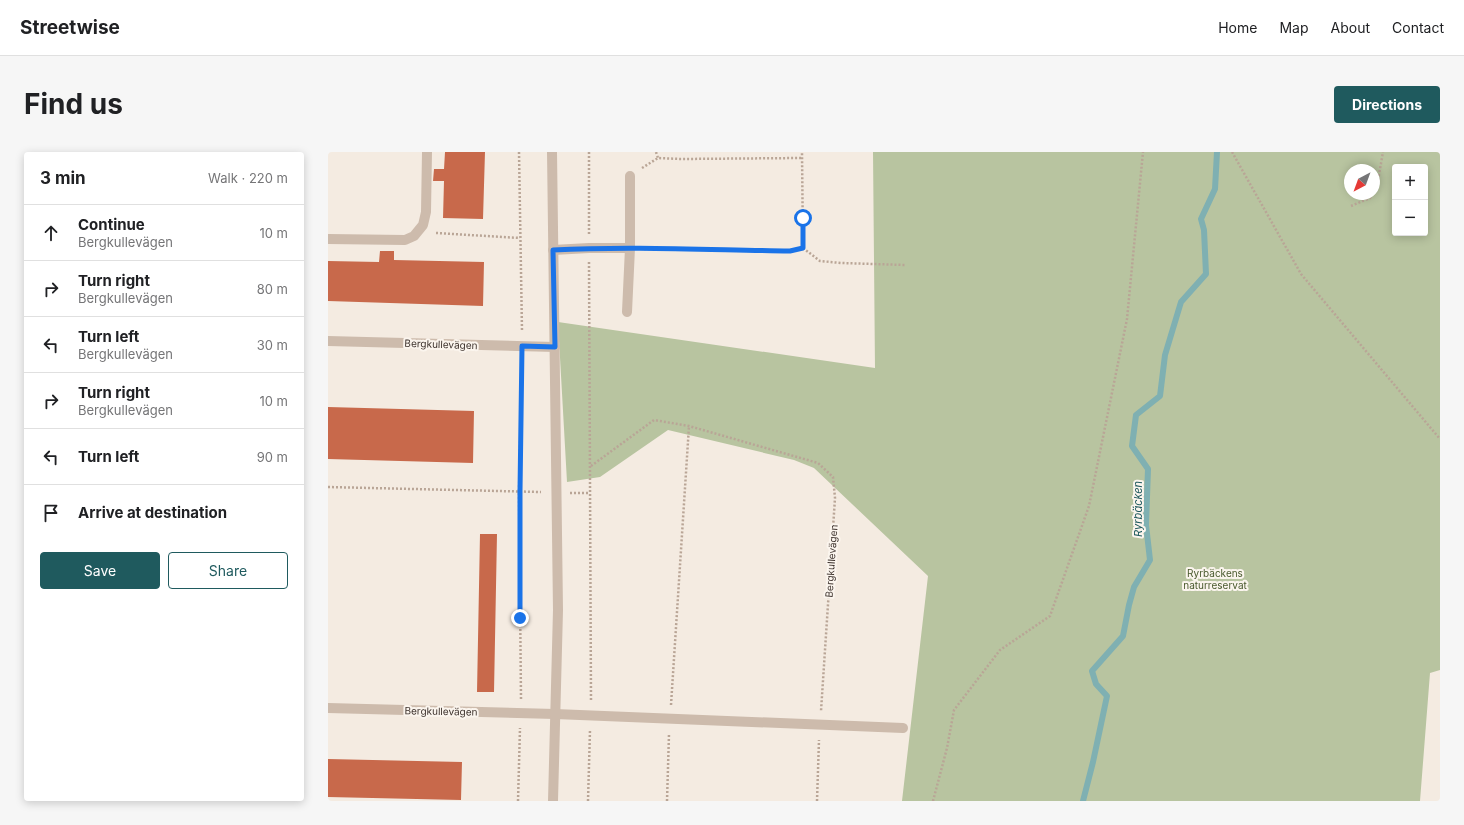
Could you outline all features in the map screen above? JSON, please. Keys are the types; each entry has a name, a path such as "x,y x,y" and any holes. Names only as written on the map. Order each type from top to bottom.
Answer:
{"street":[{"path":"328,239 405,240 414,236 423,225 426,212 427,152"},
{"path":"552,152 558,610 553,801"},
{"path":"627,312 630,248 630,176"},
{"path":"553,250 630,248"},
{"name":"Bergkullevägen","path":"328,341 555,347"},
{"name":"Bergkullevägen","path":"328,708 555,714 903,728"}],"path":[{"path":"518,801 521,713 520,491 522,346 519,152"},
{"path":"588,801 591,716 589,152"},
{"path":"656,152 658,158"},
{"path":"802,152 803,248"},
{"path":"934,801 947,748 954,710 1000,650 1050,616 1089,506 1127,319 1143,152"},
{"path":"1232,152 1301,274 1440,439"},
{"path":"1380,169 1383,152"},
{"path":"630,176 658,158 802,158"},
{"path":"1352,206 1366,200"},
{"path":"418,232 520,238"},
{"path":"630,248 790,251 803,248"},
{"path":"803,248 820,261 906,265"},
{"name":"Bergkullevägen","path":"590,466 654,420 688,426 818,463 833,477 835,498 820,725 817,801"},
{"path":"667,801 670,719 688,426"},
{"path":"328,487 590,493"}],"green space":[{"name":"Ryrbäckens naturreservat","path":"873,152 1440,152 1440,670 1430,673 1420,801 902,801 928,576 814,468 794,460 668,430 600,477 567,482 558,322 875,368"}],"building":[{"path":"445,152 485,152 483,219 443,218 444,181 433,181 434,169 444,169"},
{"path":"380,251 394,251 394,260 484,262 483,306 328,301 328,261 379,262"},
{"path":"328,407 474,411 473,463 328,459"},
{"path":"480,534 497,534 494,692 477,692"},
{"path":"328,759 462,762 461,800 328,797"}],"waterway":[{"name":"Ryrbäcken","path":"1083,801 1107,696 1096,684 1092,671 1123,636 1134,587 1150,560 1146,525 1148,469 1132,446 1136,415 1160,396 1165,355 1181,302 1206,274 1204,230 1201,219 1215,189 1217,152"}],"route":[{"path":"520,618 522,346 555,347 553,250 630,248 790,251 803,248 803,218"}]}
